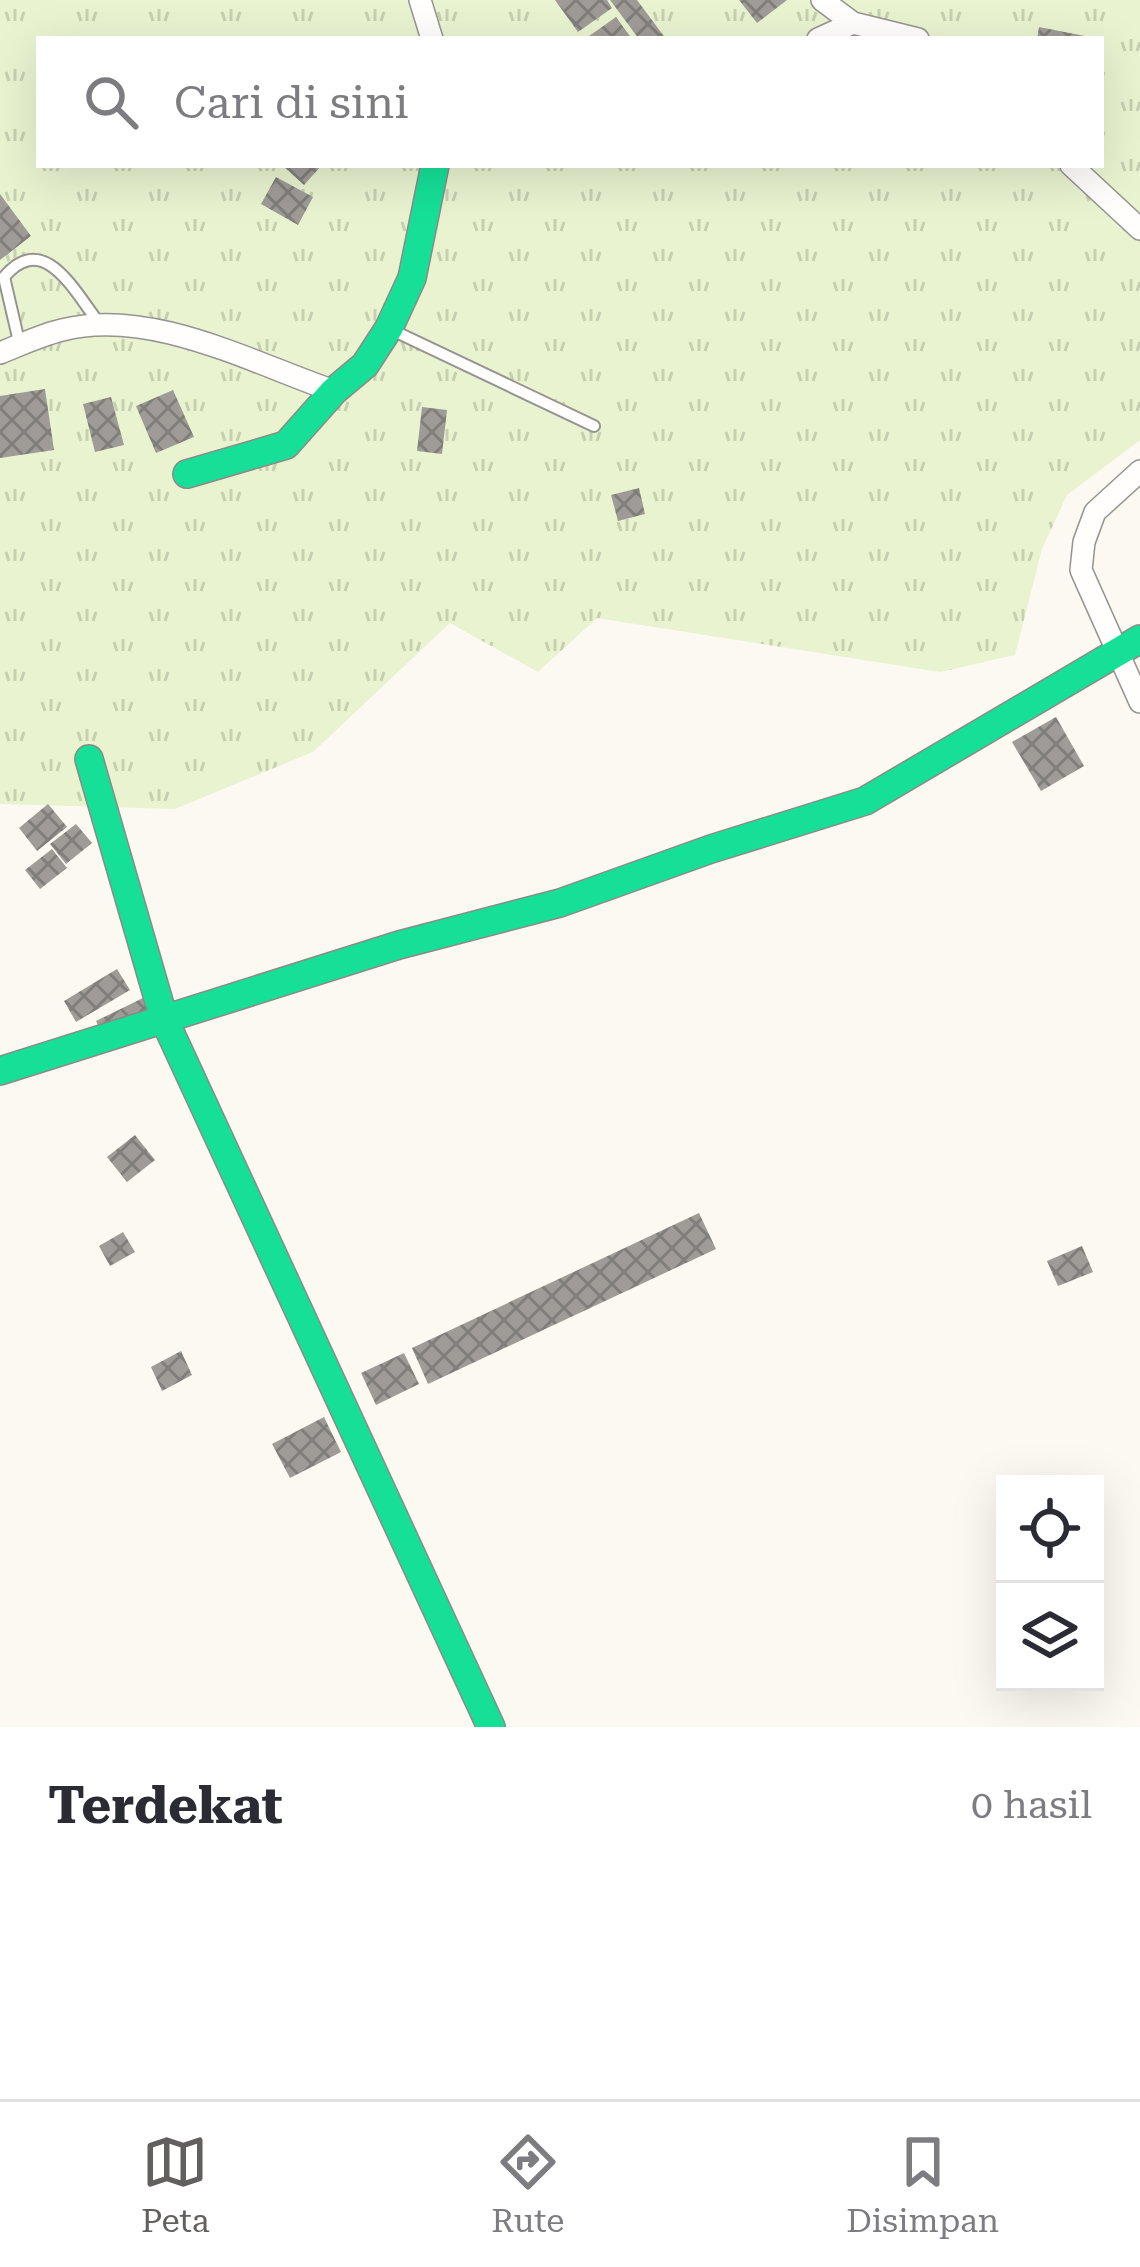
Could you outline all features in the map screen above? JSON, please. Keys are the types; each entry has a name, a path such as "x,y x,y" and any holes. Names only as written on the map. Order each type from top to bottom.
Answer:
{"street":[{"path":"420,0 431,36"},
{"path":"822,0 853,23 906,36"},
{"path":"825,36 853,23"},
{"path":"187,474 286,445 364,365 412,278 434,168"},
{"path":"1075,168 1140,230"},
{"path":"10,349 64,329 101,325 178,333 334,391"},
{"path":"1140,471 1095,512 1084,542 1081,570 1128,646 1140,702"},
{"path":"0,1071 399,945 560,903 866,801 1128,646"},
{"path":"89,759 164,1018 491,1727"}],"lane":[{"path":"10,349 4,277 18,260 33,258 53,266 101,325"},
{"path":"388,328 594,426"}],"green space":[{"path":"0,0 1140,0 1140,440 1067,495 1042,549 1015,655 940,672 597,618 538,672 450,623 313,752 175,809 0,804"}],"building":[{"path":"555,0 607,0 612,8 578,32"},
{"path":"610,0 637,0 664,36 637,36"},
{"path":"739,0 787,0 757,23"},
{"path":"616,17 630,36 589,36"},
{"path":"1039,27 1085,36 1038,36"},
{"path":"285,168 319,168 304,185"},
{"path":"276,177 313,197 298,225 261,204"},
{"path":"0,194 31,236 0,260"},
{"path":"45,389 54,450 0,458 0,396"},
{"path":"173,390 194,437 156,453 136,406"},
{"path":"111,397 124,445 95,452 83,404"},
{"path":"422,407 447,410 442,454 417,451"},
{"path":"639,488 645,514 618,521 611,495"},
{"path":"1056,717 1084,766 1041,791 1012,742"},
{"path":"48,804 67,827 37,851 19,828"},
{"path":"76,824 92,843 66,864 50,844"},
{"path":"52,849 67,868 40,889 25,870"},
{"path":"117,969 130,990 76,1022 64,1001"},
{"path":"145,997 152,1011 103,1036 96,1021"},
{"path":"135,1135 155,1160 127,1182 107,1157"},
{"path":"699,1213 716,1249 428,1384 412,1348"},
{"path":"123,1232 135,1252 110,1266 99,1246"},
{"path":"1082,1246 1093,1272 1058,1286 1047,1261"},
{"path":"181,1351 192,1375 162,1391 151,1367"},
{"path":"404,1353 419,1384 376,1405 361,1373"},
{"path":"324,1417 341,1452 290,1478 272,1444"}],"traffic: fast":[{"path":"187,474 286,445 334,391 365,365 412,278 434,168"},
{"path":"0,1071 399,945 560,903 865,801 1140,639"},
{"path":"89,759 164,1019 491,1727"}]}
